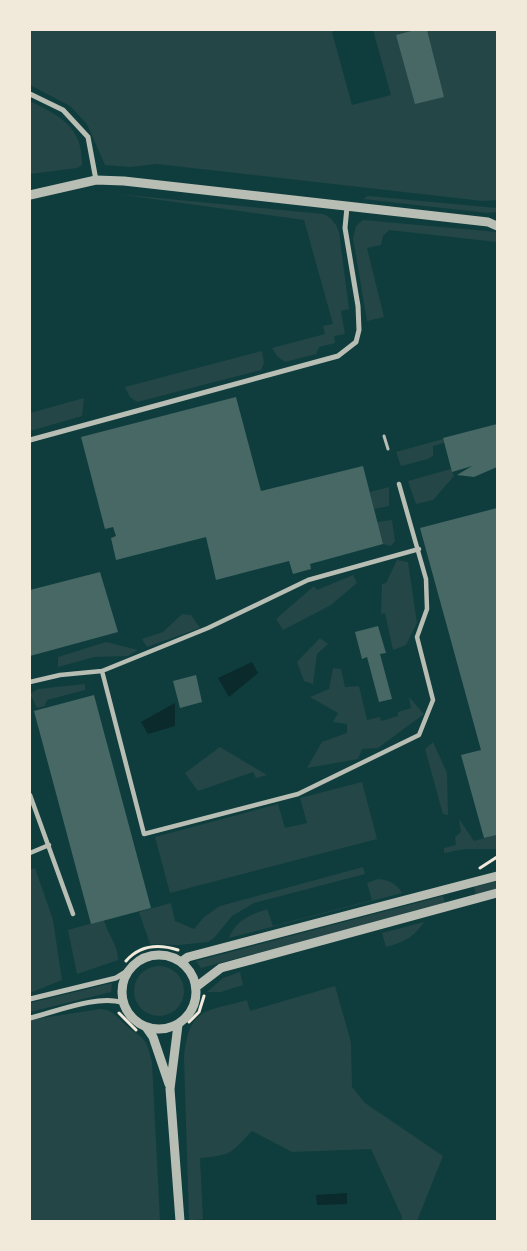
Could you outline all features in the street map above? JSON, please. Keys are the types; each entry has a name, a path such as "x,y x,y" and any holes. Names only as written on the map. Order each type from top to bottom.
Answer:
{"street":[{"path":"30,94 63,110 88,137 96,180"},
{"path":"30,195 96,180 124,181 494,222"},
{"path":"30,440 328,359 343,352 356,342 359,330 358,306 345,228 347,207"},
{"path":"102,671 144,834 298,794 419,735 433,700 417,636 428,609 426,579 399,484"},
{"path":"30,682 60,675 102,671 208,628 308,580 419,549"},
{"path":"30,795 73,914"},
{"path":"30,853 49,845"},
{"path":"181,962 188,957 497,876"},
{"path":"170,1089 181,1027 193,1009 200,989 221,968 497,893"},
{"path":"30,999 116,978 126,966 149,956 161,954 181,962 192,974 200,989"},
{"path":"120,1006 126,966"},
{"path":"30,1018 96,1002 115,1000 144,1030 154,1037 170,1089 180,1221"},
{"path":"144,1030 181,1027"}],"lane":[{"path":"384,436 388,449"}],"path":[{"path":"126,966 138,952 152,946 164,946 178,950"},
{"path":"181,1027 199,1012 200,989"},
{"path":"120,1006 122,1019 144,1030"}],"shaded area":[{"path":"30,30 337,30 332,32 352,105 391,95 373,30 497,30 497,200 483,201 157,164 130,167 105,165 87,124 70,106 30,85"},
{"path":"30,101 68,124 79,141 82,165 77,168 30,174"},
{"path":"117,194 323,214 333,221 339,232 349,309 341,311 345,334 334,336 335,343 319,347 316,354 285,362 277,356 272,348 325,334 323,326 333,324 304,220"},
{"path":"368,196 497,208 497,212 487,213 363,199"},
{"path":"363,220 497,232 497,242 389,230 383,236 381,245 367,248 384,317 367,321 353,238 356,226"},
{"path":"262,351 264,363 261,370 137,402 130,397 125,387"},
{"path":"84,398 82,416 30,431 30,413"},
{"path":"443,439 444,443 433,446 433,456 401,466 396,452"},
{"path":"451,469 454,476 433,500 416,504 408,481"},
{"path":"389,487 389,506 374,509 370,492"},
{"path":"392,520 395,541 391,546 383,544 377,522"},
{"path":"397,560 408,562 417,623 406,645 393,650 385,613 381,614 382,584 386,583"},
{"path":"353,575 357,583 331,605 283,630 276,619 314,586 317,590"},
{"path":"182,614 191,615 200,628 147,647 142,639 163,632"},
{"path":"320,638 328,644 317,654 313,684 304,681 297,662"},
{"path":"106,642 138,650 128,656 94,657 58,667 58,657"},
{"path":"252,662 258,673 229,697 218,678"},
{"path":"333,668 341,669 345,687 359,686 367,720 380,717 381,721 398,716 398,712 411,708 409,697 424,714 378,748 362,749 358,759 307,768 322,742 347,733 347,724 333,722 338,713 310,697 329,689"},
{"path":"85,684 85,690 47,700 45,706 37,708 30,694 38,689"},
{"path":"175,703 175,726 148,734 141,722"},
{"path":"433,742 447,773 448,815 443,814 425,749"},
{"path":"220,747 267,775 256,778 253,772 198,791 185,773"},
{"path":"362,782 377,839 170,893 155,837 278,804 285,828 307,823 300,798"},
{"path":"459,819 474,841 497,835 497,849 465,849 444,853 444,848 456,845 455,837 461,832"},
{"path":"363,867 365,874 254,903 232,916 214,938 208,942 179,945 150,944 139,912 171,903 175,921 194,929 204,917 220,906"},
{"path":"35,868 53,920 62,980 30,993 30,870"},
{"path":"378,879 392,883 402,893 229,938 240,922 249,916 267,909 273,926 372,900 367,883"},
{"path":"497,881 497,889 476,895 474,887"},
{"path":"443,896 445,903 201,968 196,961"},
{"path":"104,920 118,955 118,960 77,974 68,930"},
{"path":"424,922 408,939 386,947 382,933"},
{"path":"154,966 164,966 177,973 184,986 184,996 177,1009 164,1016 154,1016 145,1012 138,1005 134,996 134,986 138,977 145,970"},
{"path":"240,972 243,985 221,992 207,992 223,978"},
{"path":"112,983 111,992 30,1012 30,1003"},
{"path":"335,986 351,1042 352,1087 365,1103 443,1156 417,1221 401,1221 402,1217 371,1149 292,1152 252,1131 230,1152 219,1156 200,1158 203,1219 189,1221 184,1057 186,1041 195,1020 210,1010 247,1000 250,1011"},
{"path":"100,1009 109,1011 116,1016 142,1038 149,1050 152,1062 160,1221 30,1221 30,1020"},
{"path":"347,1193 347,1204 317,1205 316,1195"}],"building":[{"path":"415,30 427,30 444,97 415,104 396,35"},
{"path":"236,397 261,491 363,466 383,544 310,564 311,569 293,574 289,561 216,580 206,537 116,560 111,538 116,536 113,527 105,529 81,437"},
{"path":"497,424 497,467 474,477 457,475 472,466 452,472 443,438"},
{"path":"497,508 497,835 484,838 461,755 481,750 420,528"},
{"path":"100,572 118,632 30,656 30,590"},
{"path":"378,626 386,653 380,654 392,699 379,702 367,657 362,659 355,632"},
{"path":"196,675 202,702 180,708 173,681"},
{"path":"94,695 151,908 91,924 34,711"}]}
